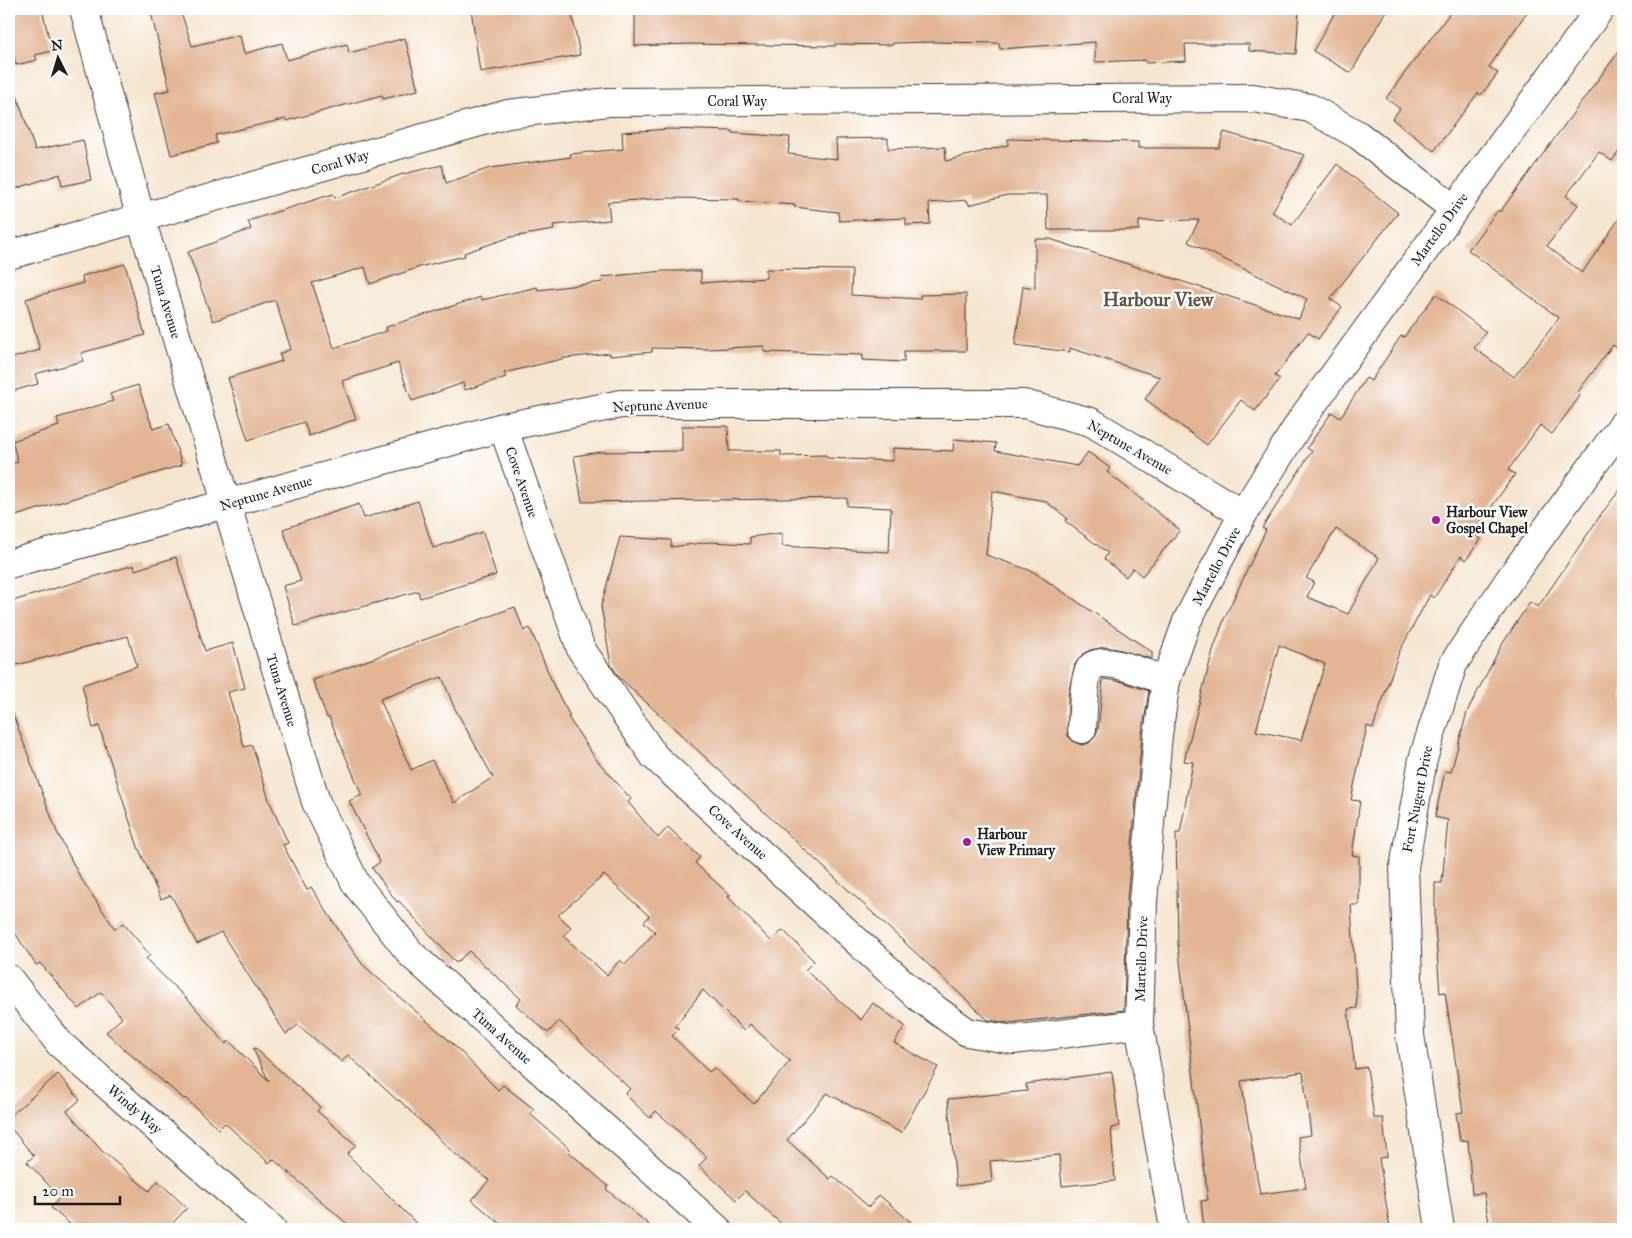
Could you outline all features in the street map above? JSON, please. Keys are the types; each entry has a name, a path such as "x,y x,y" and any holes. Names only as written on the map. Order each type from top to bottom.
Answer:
{"street":[{"name":"Tuna Avenue","path":"84,9 141,218 316,802 356,884 411,954 717,1229"},
{"name":"Martello Drive","path":"1174,1229 1139,1024 1143,901 1158,735 1166,681 1187,621 1243,514 1302,419 1453,208 1600,9"},
{"name":"Coral Way","path":"9,255 508,114 608,102 1253,98 1310,108 1358,135 1453,208"},
{"name":"Neptune Avenue","path":"9,564 503,427 621,404 1024,404 1091,422 1243,514"},
{"name":"Fort Nugent Drive","path":"1440,1229 1410,1035 1406,926 1404,867 1423,758 1453,664 1508,580 1623,424"},
{"name":"Cove Avenue","path":"503,427 581,649 654,756 917,996 967,1032 1013,1040 1139,1024"},
{"path":"1082,729 1086,677 1091,667 1100,662 1121,666 1166,681"},
{"name":"Windy Way","path":"9,979 60,1044 272,1229"}],"building":[{"path":"9,9 42,9 52,51 35,55 37,60 16,65 9,38"},
{"path":"150,9 180,9 192,46 240,35 244,54 282,43 287,60 347,44 349,53 405,38 418,90 383,99 382,95 286,121 285,119 215,135 217,143 171,155 155,93 170,90"},
{"path":"471,9 571,9 580,55 480,72"},
{"path":"635,9 1299,9 1296,54 1249,51 1249,44 1185,44 1186,61 1146,63 1145,60 1095,62 1095,42 1000,49 999,43 930,42 893,43 893,45 835,44 835,46 689,44 635,46"},
{"path":"1337,9 1387,9 1351,73 1313,51"},
{"path":"1453,9 1529,9 1489,67 1498,73 1481,95 1478,93 1434,151 1392,119 1400,109 1386,98"},
{"path":"1623,46 1623,146 1612,161 1599,152 1566,196 1578,205 1547,246 1582,273 1623,213 1623,353 1613,345 1577,393 1580,396 1552,434 1540,425 1508,470 1515,474 1473,533 1481,539 1466,560 1461,556 1434,598 1430,595 1399,652 1373,728 1367,726 1351,800 1360,801 1352,855 1359,856 1359,905 1351,905 1357,1008 1348,1009 1355,1069 1367,1067 1374,1118 1383,1118 1387,1157 1379,1158 1390,1229 1204,1229 1201,1201 1208,1200 1178,944 1176,833 1180,833 1193,762 1184,761 1213,650 1225,617 1266,530 1262,528 1312,451 1307,448 1332,412 1340,418 1366,378 1371,381 1401,336 1404,337 1436,294 1486,332 1474,348 1514,377 1559,318 1468,250 1498,210 1500,212","holes":["1336,529 1379,558 1348,614 1307,597 1314,582 1306,578","1279,645 1325,664 1301,740 1256,731","1303,1072 1311,1135 1298,1137 1306,1188 1260,1194 1241,1081"]},
{"path":"13,84 35,150 83,140 91,180 62,186 60,174 9,191 9,85"},
{"path":"670,129 732,131 732,133 790,137 788,154 837,159 836,139 888,138 888,149 945,147 946,161 1008,145 1008,139 1138,142 1138,148 1219,148 1224,132 1305,155 1272,212 1292,225 1337,164 1398,213 1330,299 1342,307 1318,339 1308,332 1275,376 1280,379 1255,411 1241,400 1207,445 1145,399 1160,377 1070,348 1070,352 1015,345 1023,286 1035,288 1035,239 1050,239 1299,319 1307,299 1188,242 1199,220 1139,221 1139,230 1048,230 1047,195 1007,195 969,205 967,200 929,203 930,224 906,225 906,218 839,221 838,212 794,207 795,205 739,201 739,199 667,198 608,202 610,220 553,225 554,230 511,237 464,253 465,256 423,266 370,284 365,267 312,283 334,348 387,331 386,327 481,297 482,300 537,287 538,290 603,282 602,277 664,271 701,271 701,283 766,278 766,269 852,270 851,295 920,299 920,295 966,294 966,351 904,351 904,362 862,360 863,355 764,352 764,346 709,349 652,348 652,352 610,356 610,353 566,358 504,373 506,377 465,390 463,383 412,401 398,363 342,381 356,419 309,436 304,422 248,440 228,378 282,361 279,354 291,349 275,300 213,321 188,252 251,229 248,221 333,194 335,198 403,174 442,165 446,183 490,168 571,157 570,154 623,149 622,132"},
{"path":"125,264 145,335 81,353 83,361 35,374 38,384 9,392 9,359 40,350 26,299 83,283 82,276"},
{"path":"138,385 153,429 169,424 182,465 9,518 9,464 18,462 12,441 59,426 57,418 113,401 110,394"},
{"name":"Harbour View Primary","path":"682,426 728,426 729,451 781,451 781,456 826,455 827,458 893,461 893,448 953,451 954,439 996,443 995,451 1077,466 1088,452 1110,468 1107,472 1180,530 1142,576 1133,568 1126,577 1104,559 1108,553 1065,521 1067,518 1045,501 992,491 986,555 1032,571 1152,652 1152,659 1105,647 1090,650 1083,654 1075,664 1068,695 1068,736 1074,742 1082,745 1089,743 1095,737 1098,730 1103,679 1123,682 1149,691 1142,734 1127,900 1124,1010 1009,1023 988,1020 620,678 611,665 601,606 620,537 671,540 671,547 710,542 750,544 750,537 782,533 782,546 889,552 891,508 847,506 847,498 582,502 574,456 600,452 682,451"},
{"path":"1623,486 1623,1229 1490,1229 1484,1193 1472,1194 1468,1140 1460,1141 1456,1113 1463,1112 1445,992 1440,993 1435,926 1435,883 1442,883 1448,820 1435,817 1445,771 1451,772 1467,712 1501,646 1530,602 1538,607 1602,513"},
{"path":"418,501 433,548 483,532 496,575 420,598 418,591 295,626 283,586 301,581 283,529 359,504 364,518"},
{"path":"176,557 205,651 233,643 245,688 228,692 244,747 252,745 269,800 288,843 283,845 307,890 311,887 363,965 452,1043 498,1090 503,1085 534,1109 530,1114 608,1186 606,1189 654,1229 506,1229 472,1200 489,1180 454,1153 399,1100 348,1055 342,1062 298,1025 286,1034 221,932 197,944 171,895 161,899 138,847 99,726 93,728 82,685 137,666 128,636 9,667 9,602 134,565 135,570"},
{"path":"515,607 524,631 530,628 555,689 570,716 568,717 595,758 631,799 628,802 658,838 668,827 700,857 695,863 730,895 728,897 771,941 783,930 814,961 805,970 861,1020 873,1003 905,1026 894,1043 938,1067 901,1133 827,1093 787,1140 830,1179 833,1176 869,1207 879,1195 919,1229 787,1229 745,1191 736,1200 699,1166 707,1157 656,1111 650,1118 625,1094 630,1089 559,1021 548,1033 516,1005 521,999 469,951 456,963 399,901 397,902 372,868 380,862 349,801 362,795 329,717 327,718 313,680","holes":["442,677 454,707 493,777 454,803 432,760 411,770 380,699","604,875 649,916 644,922 655,932 625,965 620,960 607,975 563,936 571,927 558,915","703,990 744,1031 750,1024 790,1061 754,1104 714,1068 709,1072 672,1036 679,1029 675,1026"]},
{"path":"12,712 57,832 80,877 115,929 123,923 150,955 146,959 193,1005 226,1044 229,1041 269,1081 253,1049 255,1048 320,1107 317,1111 356,1145 347,1154 422,1229 353,1229 273,1159 269,1163 225,1123 219,1129 185,1098 123,1048 106,1032 122,1018 101,992 79,1009 40,963 36,965 9,924 9,713"},
{"path":"1112,1072 1119,1126 1111,1128 1115,1181 1062,1186 1059,1155 990,1161 992,1182 956,1186 948,1099 1027,1091 1026,1084"},
{"path":"58,1074 80,1100 67,1111 101,1150 149,1191 158,1181 187,1208 167,1229 76,1229 51,1208 60,1197 27,1162 34,1156 9,1126 9,1117"}],"place":[{"name":"Harbour View Gospel Chapel","path":"1436,520"},
{"name":"Harbour View Primary","path":"967,842"}],"district":[{"name":"Harbour View","path":"1158,299"}]}
